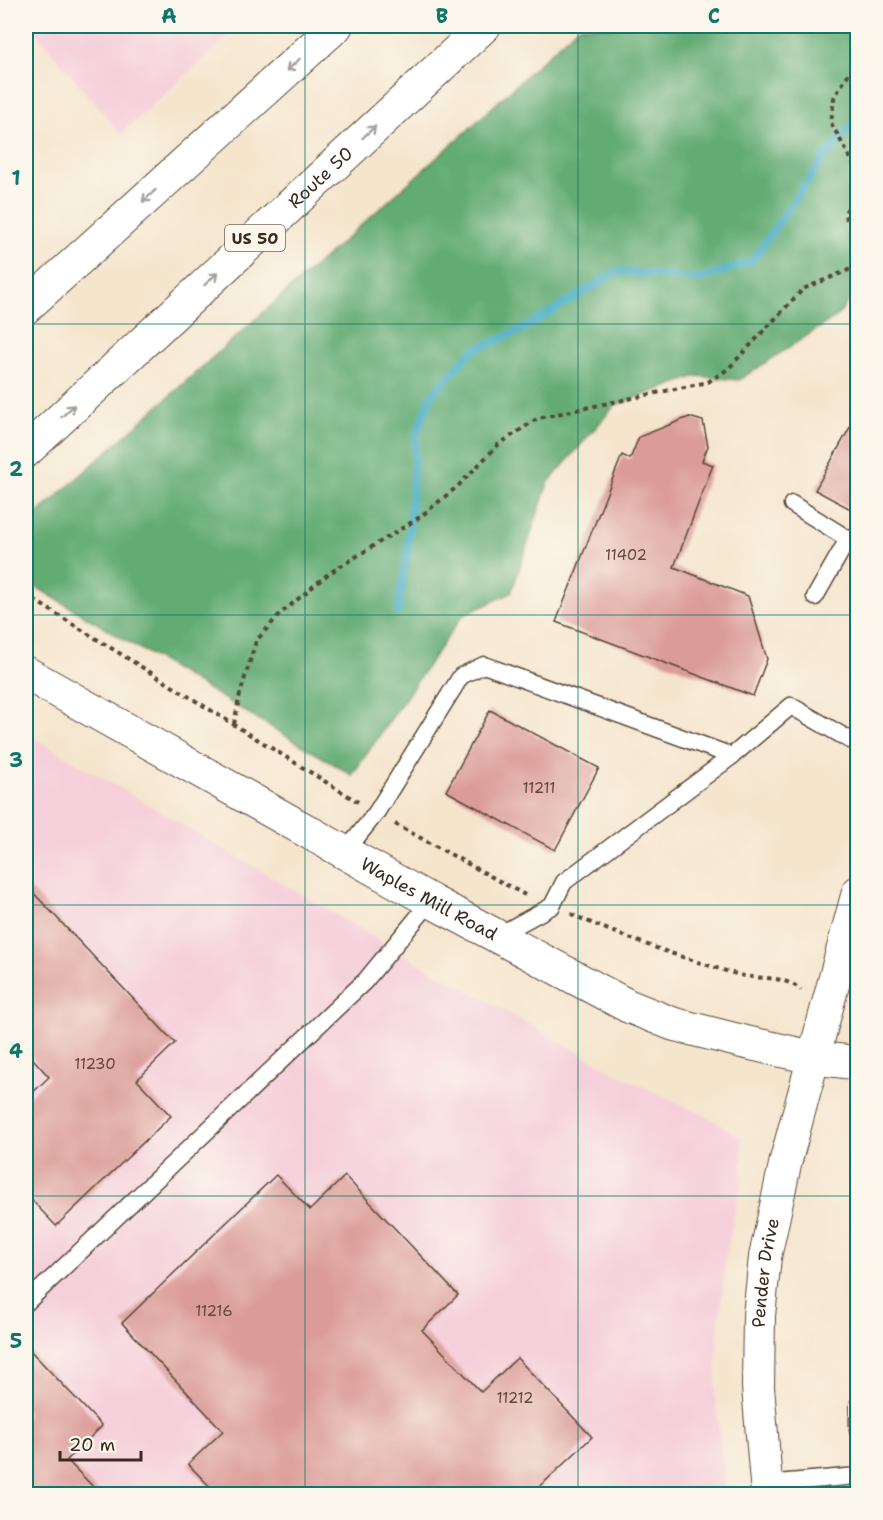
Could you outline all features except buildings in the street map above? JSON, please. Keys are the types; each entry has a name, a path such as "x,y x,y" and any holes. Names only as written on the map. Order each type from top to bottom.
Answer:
{"main road":[{"path":"26,308 336,26"},
{"name":"Route 50","path":"26,451 484,26"},
{"name":"Waples Mill Road","path":"26,673 431,901 628,1006 664,1020 744,1042 815,1058 858,1063"}],"street":[{"name":"Pender Drive","path":"766,1489 758,1387 759,1316 765,1257 786,1160 858,892"}],"lane":[{"path":"792,504 848,539 815,597"},
{"path":"345,852 376,813 461,676 484,664 732,756"},
{"path":"497,936 552,906 564,882 732,756 792,706 850,740"},
{"path":"26,1304 365,981 431,901"},
{"path":"858,1405 858,1431"},
{"path":"766,1489 858,1476"}],"path":[{"path":"858,58 834,98 831,123 833,131 858,172"},
{"path":"858,193 844,214 858,238"},
{"path":"234,724 240,694 256,641 280,614 328,574 420,517 458,486 498,445 538,418 708,382 728,369 803,289 858,266"},
{"path":"26,595 376,813 511,889 695,962 745,976 781,978 802,990 831,996"}],"shaded area":[{"path":"29,26 239,26 121,134"},
{"path":"26,733 415,961 627,1079 704,1115 742,1138 742,1178 726,1254 715,1395 726,1494 26,1494"}],"green space":[{"path":"579,26 857,26 857,290 837,316 739,380 697,376 615,405 548,483 511,593 462,616 352,775 26,581 26,524 468,130"}],"waterway":[{"path":"398,612 408,548 416,436 431,396 472,351 523,329 618,271 700,279 752,261 822,160 858,118"}]}
